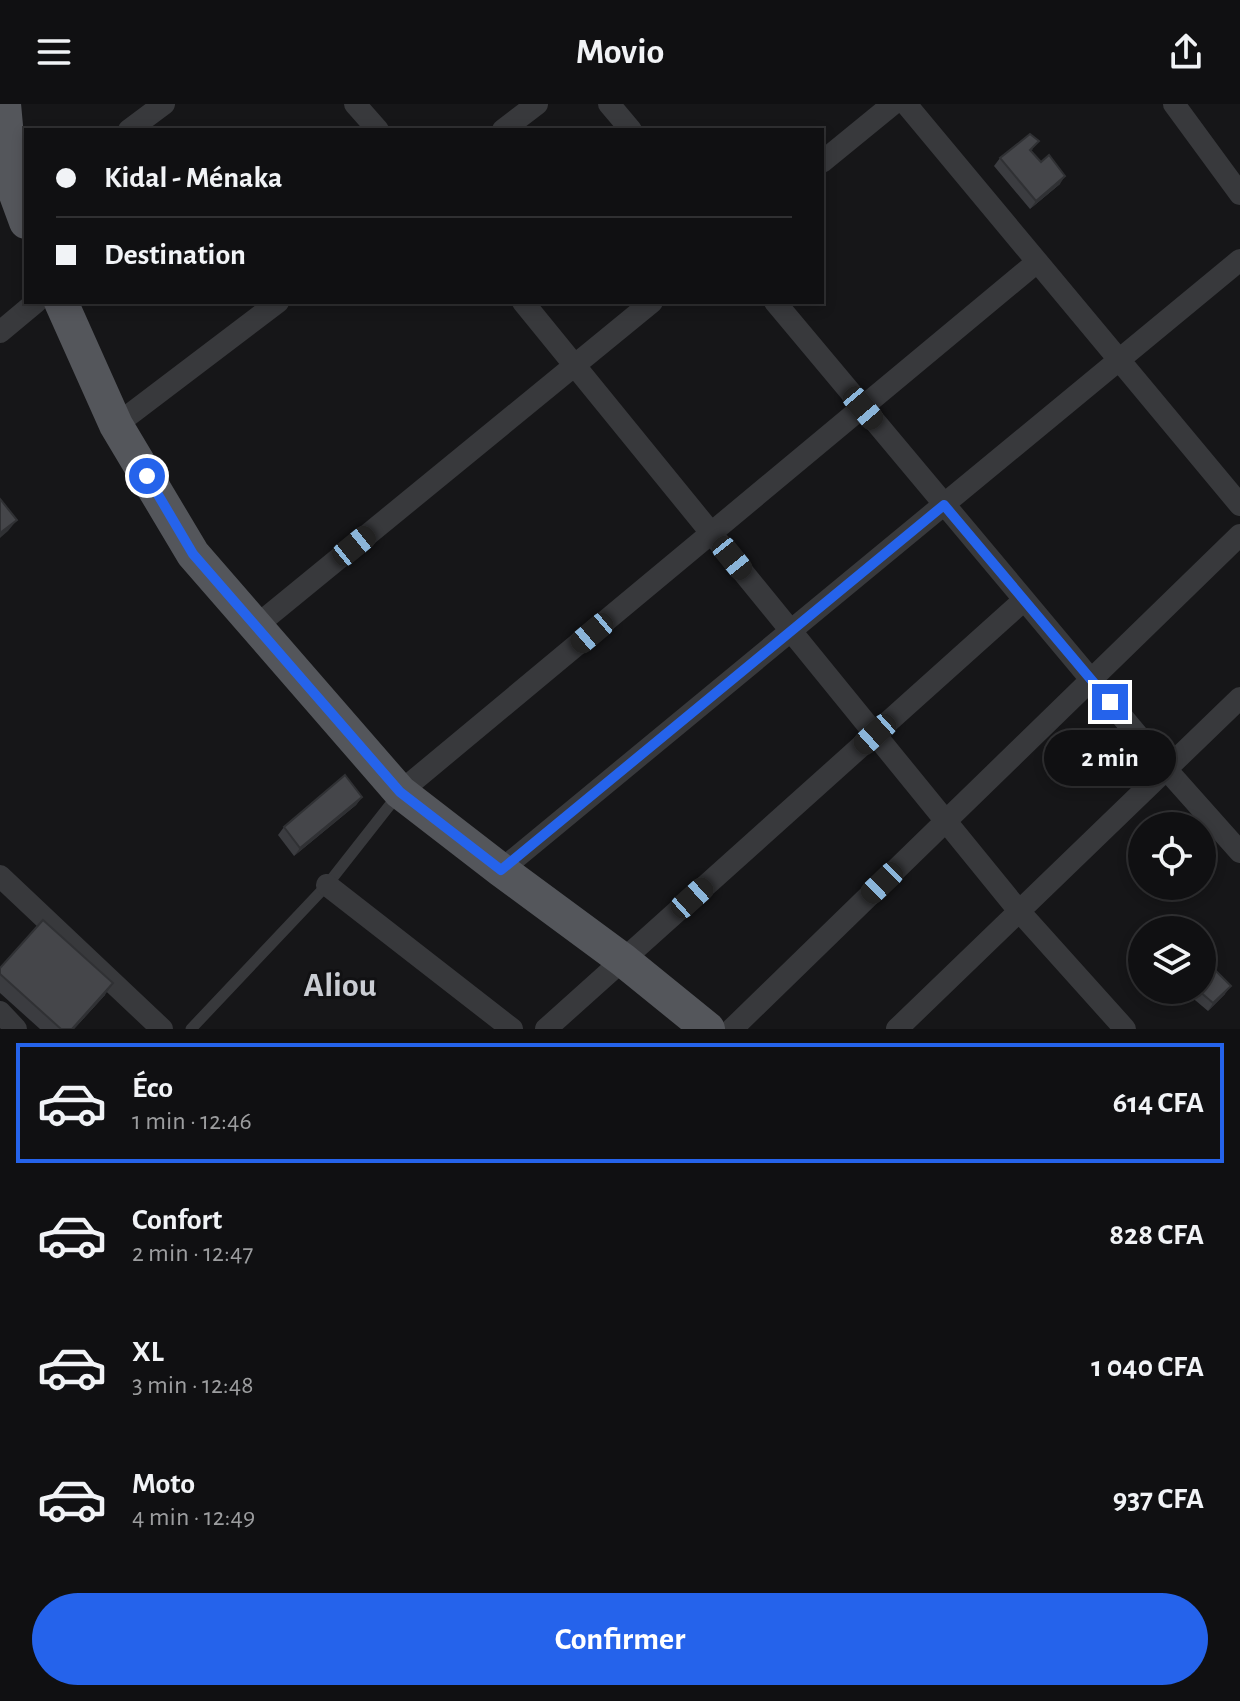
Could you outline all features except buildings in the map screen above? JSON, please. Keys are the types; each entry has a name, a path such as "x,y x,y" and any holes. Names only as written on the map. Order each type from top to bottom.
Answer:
{"main road":[{"path":"4,104 17,203"},
{"path":"62,304 116,425 193,554 400,792 623,960 708,1029"}],"street":[{"path":"132,128 164,104"},
{"path":"355,104 376,128"},
{"path":"506,128 537,104"},
{"path":"609,104 629,128"},
{"path":"824,160 893,104"},
{"path":"906,104 1240,505"},
{"path":"1174,104 1240,194"},
{"path":"501,870 1240,260"},
{"path":"400,792 1037,262"},
{"path":"0,332 34,304"},
{"path":"116,425 275,304"},
{"path":"525,304 1019,911 1125,1029"},
{"path":"255,627 650,304"},
{"path":"777,304 1166,769 1240,852"},
{"path":"732,1029 1240,535"},
{"path":"546,1029 1024,600"},
{"path":"897,1029 1240,698"},
{"path":"0,876 162,1029"},
{"path":"327,885 512,1029"},
{"path":"0,1012 16,1029"}],"lane":[{"path":"191,1029 327,885 400,792"}],"district":[{"name":"Aliou","path":"340,986"}],"route":[{"path":"147,476 193,554 400,792 501,870 944,505 1110,702"}]}
